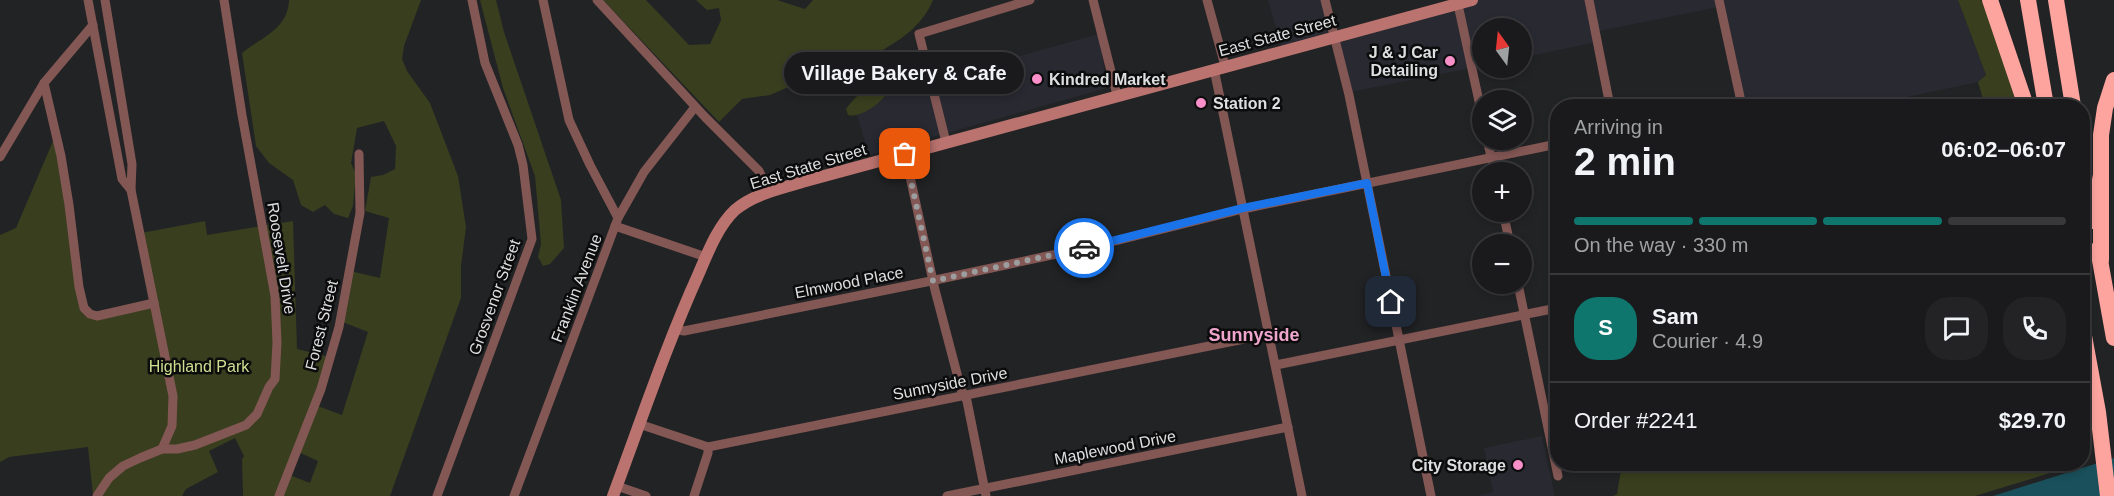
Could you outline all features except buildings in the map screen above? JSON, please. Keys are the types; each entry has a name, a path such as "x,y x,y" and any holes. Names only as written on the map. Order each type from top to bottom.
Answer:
{"highway":[{"path":"1990,0 2024,99"},
{"path":"2028,0 2045,99"},
{"path":"2056,0 2072,99"},
{"path":"2101,260 2101,135 2104,108 2114,80"},
{"path":"2090,213 2114,335"},
{"path":"2090,369 2098,412 2108,496"},
{"path":"2099,496 2099,477 2103,460"}],"main road":[{"name":"East State Street","path":"615,491 674,329 706,257 733,212 751,199 946,142 1335,37 1438,4 1472,0"}],"street":[{"path":"88,0 122,179 131,190"},
{"path":"105,0 132,164 131,190 173,396 172,426 162,449"},
{"name":"Roosevelt Drive","path":"97,496 109,478 123,466 162,449 177,449 195,445 246,425 257,414 269,387 276,379 275,296 224,0"},
{"name":"Grosvenor Street","path":"437,496 532,239 523,165 518,145 485,63 472,0"},
{"path":"543,0 569,120 617,222 706,257"},
{"path":"597,0 695,107 759,171 769,192"},
{"path":"946,142 919,34 1030,0"},
{"path":"1093,0 1117,95"},
{"path":"1207,0 1243,208 1302,496"},
{"path":"1324,0 1335,37 1367,183 1431,496"},
{"path":"1589,0 1609,99"},
{"path":"1719,0 1740,99"},
{"path":"1458,2 1477,90"},
{"path":"0,157 44,83 93,25"},
{"path":"44,83 61,156 79,287 84,308 90,314 104,315 154,303"},
{"name":"Franklin Avenue","path":"514,496 617,222 644,172 695,107"},
{"name":"Elmwood Place","path":"674,329 684,331 933,281 1099,245 1243,208 1550,145"},
{"path":"1489,150 1492,162"},
{"name":"Forest Street","path":"279,496 321,389 339,327 360,213 359,154"},
{"path":"905,154 933,281 964,395 985,492"},
{"path":"1520,294 1550,438"},
{"path":"1276,365 1550,309"},
{"name":"Sunnyside Drive","path":"639,424 708,447 1269,334"},
{"name":"Maplewood Drive","path":"947,496 985,492 1288,428"},
{"path":"694,496 708,447"},
{"path":"1557,471 1558,476"},
{"path":"615,491 646,496"}],"shaded area":[{"path":"1268,0 1322,0 1333,39 1460,0 1958,0 1986,75 1978,82 1897,99 1737,99 1718,7 1599,31 1601,41 1532,56 1532,18 1472,18 1472,68 1345,93 1334,43 1284,56"},
{"path":"1099,34 1107,88 869,155 857,115 872,107 887,93"},
{"path":"1542,436 1555,496 1477,496 1493,492 1484,448"}],"green space":[{"name":"Highland Park","path":"289,0 421,0 404,46 402,59 407,71 430,103 458,176 466,227 461,266 461,298 390,496 243,496 242,459 244,456 235,438 209,451 218,472 186,489 182,496 93,496 88,447 9,457 0,462 0,235 16,228 56,134 87,313 153,303 141,233 205,221 207,235 293,221 297,349 329,357 315,405 342,415 368,332 340,321 350,271 380,278 389,218 365,211 371,177 383,175 395,169 396,146 384,121 357,128 351,163 356,174 353,206 348,218 334,214 325,205 313,212 301,205 293,180 269,163 256,146 242,53 273,31 288,10","holes":["296,451 318,461 310,483 287,474"]},
{"path":"480,0 496,0 504,32 561,200 564,248 550,264 543,266 538,257 541,244 535,176 503,88"},
{"path":"603,0 646,0 689,45 710,44 721,20 719,8 707,10 696,0 777,0 805,9 813,0 933,0 924,16 912,29 883,50 890,83 885,95 870,109 859,114 848,115 846,109 873,78 879,64 878,56 865,51 852,52 825,59 807,79 770,95 742,99 719,122"},
{"path":"1958,0 1981,0 1997,38 2015,99 1983,99 1978,82 1986,75"},
{"path":"1621,471 2057,471 1975,496 1613,496 1617,494"}],"water":[{"path":"2114,458 2114,496 1993,496 2073,471 2090,471 2090,466"}],"way so far":[{"path":"905,154 933,281 1084,248"}],"place":[{"name":"J & J Car Detailing","path":"1450,61"},
{"name":"Kindred Market","path":"1037,79"},
{"name":"Station 2","path":"1201,103"},
{"name":"Village Bakery & Cafe","path":"905,154"},
{"name":"City Storage","path":"1518,465"}],"district":[{"name":"Sunnyside","path":"1254,335"}],"route":[{"path":"1084,248 1243,208 1367,183 1391,302"}]}
